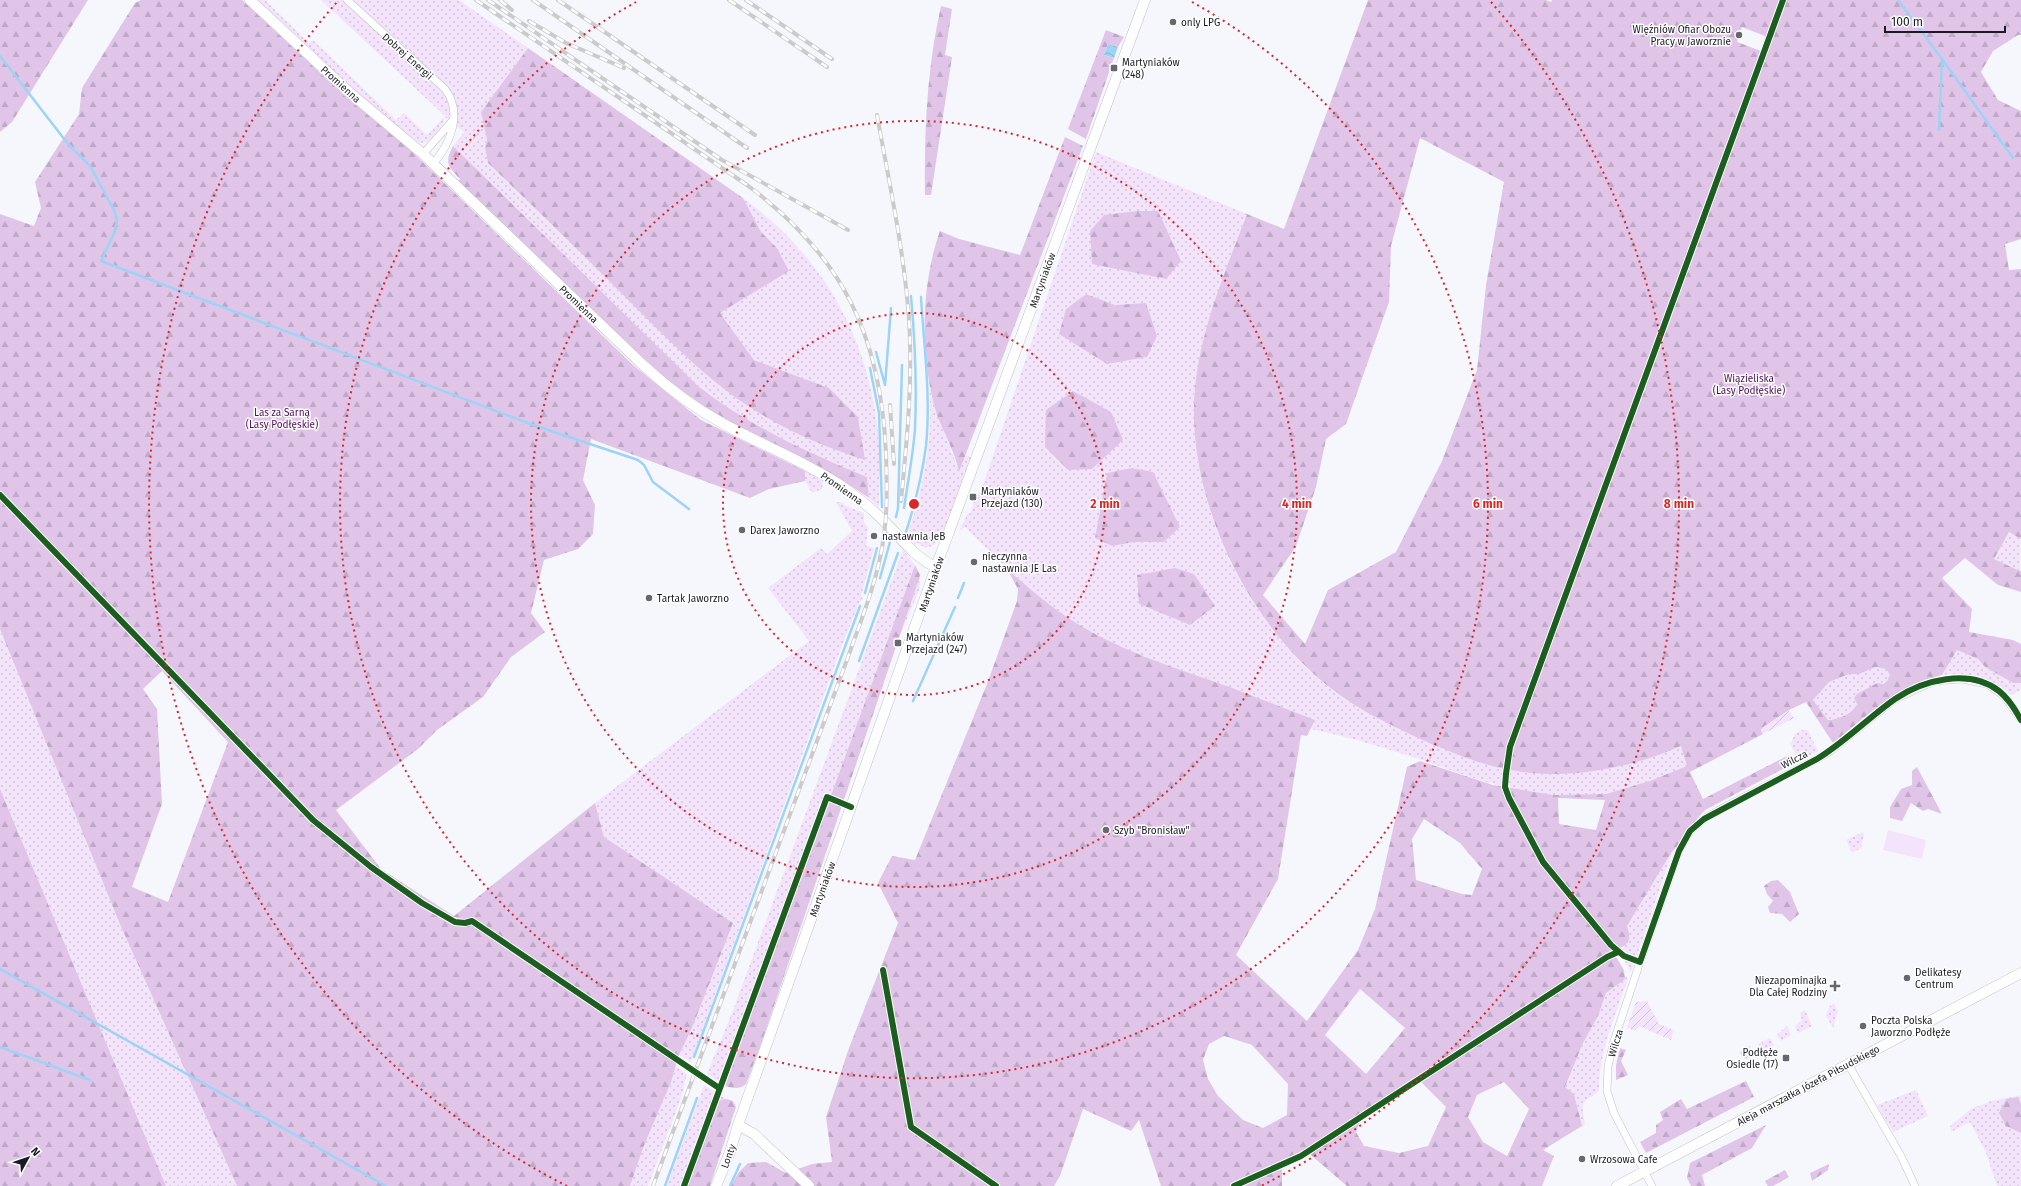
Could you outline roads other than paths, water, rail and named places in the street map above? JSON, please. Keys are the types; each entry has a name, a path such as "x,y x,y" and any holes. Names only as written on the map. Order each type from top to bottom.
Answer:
{"street":[{"name":"Promienna","path":"250,0 349,92 423,154 644,366 669,388 695,407 723,424 809,466 839,485 871,509 923,561 936,567"},
{"name":"Dobrej Energii","path":"347,0 445,89 450,96 454,107 452,134 433,164"},
{"name":"Martyniaków","path":"738,1125 936,567 1145,0"},
{"path":"423,154 454,120"},
{"name":"Wilcza","path":"1651,1184 1614,1113 1607,1091 1608,1066 1614,1041 1660,904 1678,855 1690,831 1704,819 1719,810 1832,750 1895,699 1934,681 1962,679 1987,684 2004,696 2021,720"},
{"name":"Aleja marszałka Józefa Piłsudskiego","path":"1617,1186 2021,973"},
{"path":"1848,1064 1901,1156 1915,1186"},
{"path":"738,1125 754,1134 809,1186"},
{"name":"Lonty","path":"716,1186 730,1152 738,1125"}],"water":[{"path":"1108,44 1118,47 1114,58 1104,55"}],"waterway":[{"path":"1898,0 1942,59 1939,130"},
{"path":"0,56 68,144 90,166 115,212 117,221 115,231 101,261 533,425 638,460 644,465 653,482 689,509"},
{"path":"1942,59 2013,158"},
{"path":"904,508 913,449 916,412 914,329 911,296"},
{"path":"906,532 920,479 926,446 928,409 921,297"},
{"path":"876,352 885,385 891,308"},
{"path":"896,517 898,508 902,365"},
{"path":"870,368 879,413 882,507"},
{"path":"880,578 890,542"},
{"path":"865,593 877,548"},
{"path":"859,661 898,553"},
{"path":"958,598 964,583"},
{"path":"694,1057 860,606"},
{"path":"913,701 955,607"},
{"path":"0,969 386,1186"},
{"path":"0,1047 90,1080"},
{"path":"665,1186 697,1098"},
{"path":"730,1186 740,1164"}],"railway":[{"path":"476,0 747,185 780,212 809,240 832,270 851,302 865,336 876,372 883,411 886,454 886,516 883,541 875,580 653,1186"},
{"path":"488,0 722,160 848,230"},
{"path":"500,0 512,10"},
{"path":"533,0 747,148"},
{"path":"558,0 755,135"},
{"path":"729,0 827,67"},
{"path":"746,0 832,59"},
{"path":"529,21 566,43 624,68"},
{"path":"877,115 904,267 909,319 910,387 901,501"},
{"path":"890,405 894,464"}],"place":[{"name":"only LPG","path":"1173,22"},
{"name":"Więźniów Ofiar Obozu Pracy w Jaworznie","path":"1739,35"},
{"name":"Martyniaków (248)","path":"1114,68"},
{"name":"Martyniaków Przejazd (130)","path":"973,497"},
{"name":"Darex Jaworzno","path":"742,530"},
{"name":"nastawnia JeB","path":"874,536"},
{"name":"nieczynna nastawnia JE Las","path":"974,562"},
{"name":"Tartak Jaworzno","path":"649,598"},
{"name":"Martyniaków Przejazd (247)","path":"898,643"},
{"name":"Szyb \"Bronisław\"","path":"1106,830"},
{"name":"Delikatesy Centrum","path":"1907,978"},
{"name":"Niezapominajka Dla Całej Rodziny","path":"1835,986"},
{"name":"Poczta Polska Jaworzno Podłęże","path":"1863,1026"},
{"name":"Podłęże Osiedle (17)","path":"1786,1058"},
{"name":"Wrzosowa Cafe","path":"1582,1159"}],"park label":[{"name":"Wiązieliska (Lasy Podłęskie)","path":"1749,384"},
{"name":"Las za Sarną (Lasy Podłęskie)","path":"282,418"}]}
